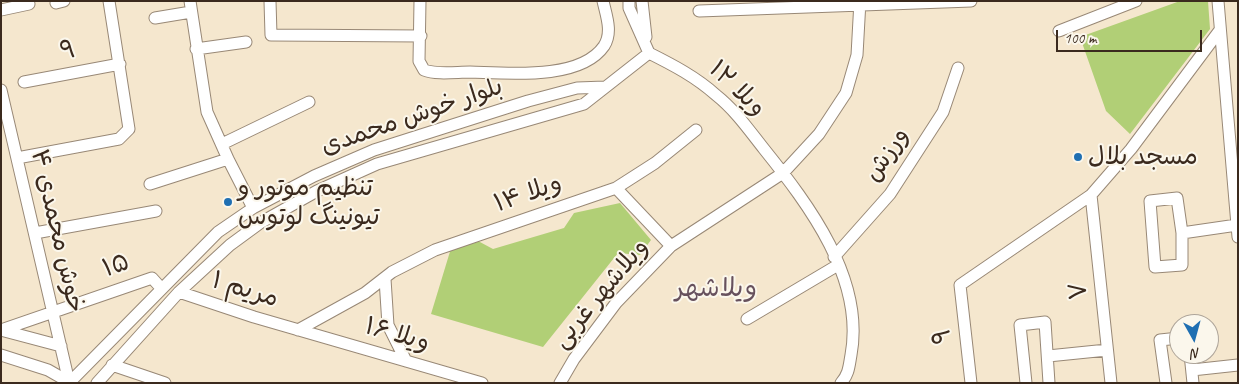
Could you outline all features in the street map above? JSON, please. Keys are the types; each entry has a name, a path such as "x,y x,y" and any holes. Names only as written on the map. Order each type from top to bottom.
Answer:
{"street":[{"path":"17,158 119,140 126,134 130,124 109,1"},
{"path":"270,1 271,35 421,36"},
{"path":"420,1 421,36 419,60 420,66 428,72 531,74 556,72 579,64 603,47 609,30 602,1"},
{"path":"629,1 629,8 648,53"},
{"path":"642,1 648,53"},
{"path":"699,12 759,5 970,1"},
{"path":"1059,31 1136,1"},
{"path":"1182,233 1237,231 1218,1"},
{"path":"1,10 29,4"},
{"name":"ویلاشهر غربی","path":"560,383 574,359 616,303 671,246 783,173 819,134 846,93 857,54 860,4"},
{"path":"156,18 190,7 207,112 253,208"},
{"path":"1091,195 1130,149 1220,30"},
{"path":"196,49 246,42"},
{"path":"605,87 648,53"},
{"name":"ویلا ۱۲","path":"648,53 682,69 717,95 742,120 811,212 847,284 855,334 848,375 841,383"},
{"name":"۹","path":"24,82 120,64"},
{"name":"ورزش","path":"747,320 836,261 895,186 943,112 958,68"},
{"name":"بلوار خوش محمدی","path":"69,382 218,232 253,208 314,176 374,150 451,124 577,88 605,87"},
{"name":"بلوار خوش محمدی","path":"103,382 112,365 179,292 230,245 260,223 316,192 377,164 584,104 605,87"},
{"name":"خوش محمدی ۴","path":"2,94 69,382"},
{"path":"222,144 309,102"},
{"path":"451,124 451,133 456,140"},
{"name":"۱۴ ویلا","path":"298,330 385,280 392,272 435,250 616,188 655,163 696,130"},
{"path":"150,184 228,159"},
{"path":"616,188 671,246"},
{"name":"۹","path":"971,383 960,285 1091,195"},
{"name":"۷","path":"1091,195 1111,383"},
{"path":"1178,198 1182,233 1182,265 1155,267 1150,201 1178,198"},
{"path":"34,233 156,211"},
{"name":"۱۵","path":"53,311 152,278 161,288"},
{"path":"385,280 388,325 406,361"},
{"name":"۱ مریم","path":"179,292 298,330"},
{"path":"1,330 53,311"},
{"path":"1026,383 1020,325 1045,322 1050,383"},
{"path":"1,330 61,346"},
{"name":"۱۶ ویلا","path":"298,330 482,383"},
{"path":"1166,383 1160,340 1169,339"},
{"path":"1048,356 1108,350"},
{"path":"1,355 48,370 69,382"},
{"path":"1191,364 1193,383"},
{"path":"112,365 165,383"},
{"path":"1192,370 1238,365"}],"green space":[{"path":"1180,1 1208,1 1210,29 1130,134 1106,111 1080,37"},
{"path":"620,203 651,240 640,255 618,253 543,347 431,314 452,245 478,241 493,249 564,228 574,213"}],"place":[{"name":"مسجد بلال","path":"1078,157"},
{"name":"تنظیم موتور و تیونینگ لوتوس","path":"228,202"}],"district":[{"name":"ویلاشهر","path":"716,289"}]}
